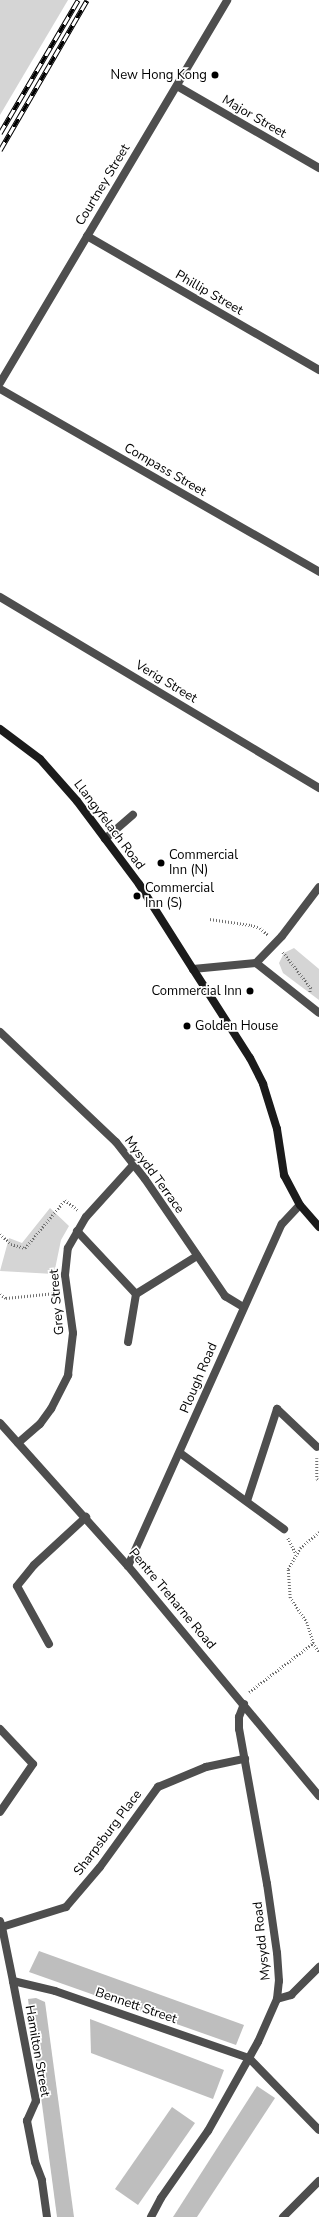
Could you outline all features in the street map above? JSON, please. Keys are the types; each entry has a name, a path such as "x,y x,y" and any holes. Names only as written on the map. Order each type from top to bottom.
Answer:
{"main road":[{"name":"Llangyfelach Road","path":"0,729 40,760 105,839 139,884 194,968 250,1058 263,1084 277,1128 284,1175 300,1205 319,1227"}],"street":[{"name":"Courtney Street","path":"0,383 86,236 177,86 226,0"},
{"name":"Major Street","path":"177,86 319,168"},
{"name":"Phillip Street","path":"86,236 319,370"},
{"name":"Compass Street","path":"0,389 319,572"},
{"name":"Verig Street","path":"0,597 319,788"},
{"path":"105,839 133,815"},
{"path":"194,968 256,963 300,916 319,887"},
{"path":"256,963 319,1013"},
{"name":"Mysydd Terrace","path":"0,1032 116,1142 134,1164 225,1296 242,1307"},
{"name":"Grey Street","path":"18,1443 47,1414 68,1375 73,1333 65,1262 68,1248 86,1217 134,1164"},
{"name":"Plough Road","path":"128,1566 180,1454 242,1307 282,1224 300,1205"},
{"path":"77,1231 136,1294"},
{"path":"128,1342 136,1294 197,1256"},
{"path":"247,1501 277,1409 317,1447"},
{"name":"Pentre Treharne Road","path":"0,1423 86,1517 128,1566 242,1701 319,1796"},
{"path":"180,1454 247,1501 284,1530"},
{"path":"49,1644 17,1586 34,1565 86,1517"},
{"name":"Mysydd Road","path":"151,2217 160,2198 208,2131 249,2058 277,1999 279,1981 276,1945 239,1717 242,1701"},
{"path":"0,1729 33,1764 0,1812"},
{"name":"Sharpsburg Place","path":"1,1924 66,1907 100,1867 158,1787 206,1767 245,1759"},
{"name":"Hamilton Street","path":"1,1924 36,2101 27,2121 35,2162 42,2180 47,2217"},
{"path":"277,1999 291,1995 319,1967"},
{"name":"Bennett Street","path":"13,1981 55,1991 249,2058"},
{"path":"249,2058 319,2130"},
{"path":"283,2217 289,2208 319,2181"}],"path":[{"path":"210,918 260,928 276,943 310,988 309,999 306,1003"},
{"path":"0,1234 11,1244 25,1248 65,1200 86,1217"},
{"path":"0,1294 6,1298 68,1292"},
{"path":"317,1447 317,1479 319,1480"},
{"path":"284,1530 296,1554"},
{"path":"319,1532 296,1554 288,1569 290,1598 307,1623 313,1643 319,1652"},
{"path":"242,1701 313,1643"}],"shaded area":[{"path":"0,0 68,0 0,115"},
{"path":"294,948 319,969 319,1000 283,973 279,963 284,953"},
{"path":"50,1208 69,1226 61,1240 54,1274 0,1271 9,1238 22,1243"}],"building":[{"path":"39,1951 244,2025 236,2045 29,1972"},
{"path":"36,1998 45,2002 74,2217 57,2217 28,1999"},
{"path":"90,2019 224,2070 213,2099 91,2053"},
{"path":"257,2086 275,2098 197,2217 173,2217"},
{"path":"172,2107 195,2123 138,2205 115,2189"}],"railway":[{"path":"0,133 78,0"},
{"path":"0,150 87,0"}],"place":[{"name":"New Hong Kong","path":"215,75"},
{"name":"Commercial Inn (N)","path":"161,863"},
{"name":"Commercial Inn (S)","path":"137,896"},
{"name":"Commercial Inn","path":"250,991"},
{"name":"Golden House","path":"187,1026"}]}
